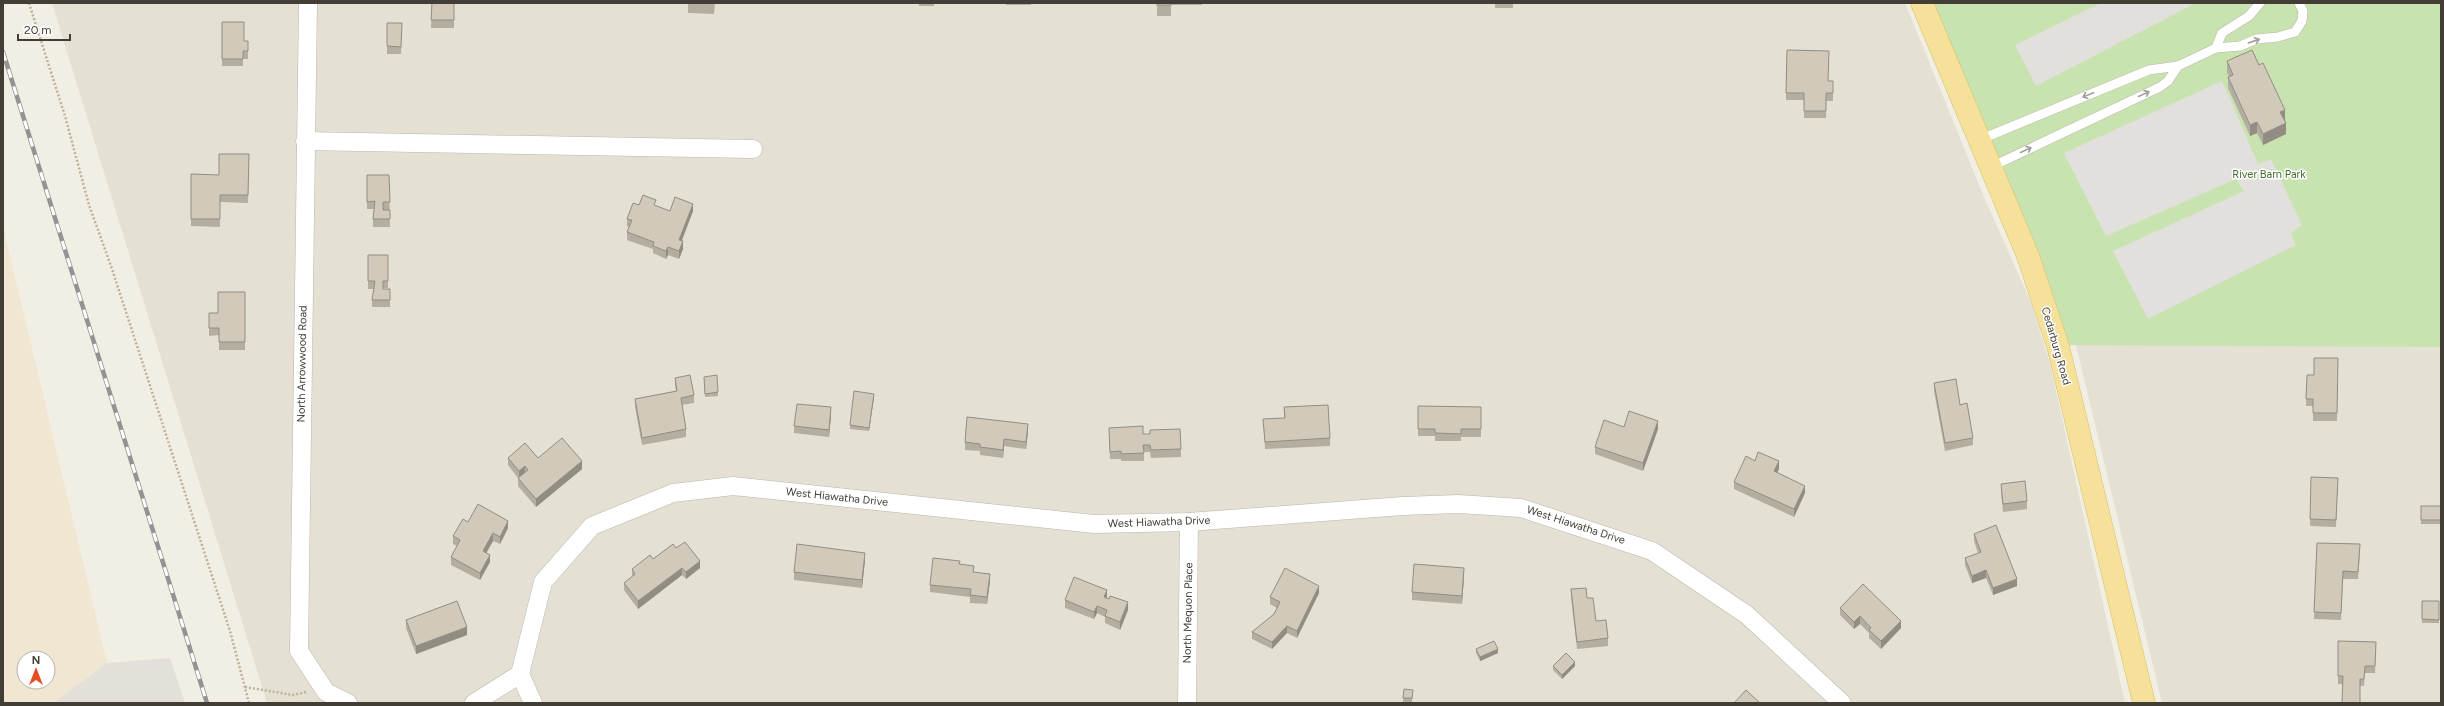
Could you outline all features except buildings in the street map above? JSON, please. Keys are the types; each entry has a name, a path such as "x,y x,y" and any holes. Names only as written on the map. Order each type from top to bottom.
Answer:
{"main road":[{"name":"Cedarburg Road","path":"1922,3 2028,256 2058,346 2144,703"}],"street":[{"name":"North Arrowwood Road","path":"308,3 299,651 326,692 348,703"},
{"path":"305,141 753,149"},
{"name":"West Hiawatha Drive","path":"520,674 543,582 592,526 673,493 733,486 1094,524 1189,522 1403,506 1458,504 1521,508 1652,550 1747,614 1842,703"},
{"name":"North Mequon Place","path":"1187,703 1189,522"},
{"path":"474,703 520,674 533,703"}],"lane":[{"path":"2216,48 2222,33 2249,16 2260,3"},
{"path":"1979,140 2149,70 2178,66 2216,48 2240,46 2257,39 2278,37 2296,32 2302,21 2303,11 2300,3"},
{"path":"1991,167 2160,87 2168,81 2178,66"}],"path":[{"path":"29,3 65,116 89,205 114,273 228,624 249,703"},
{"path":"245,687 293,695"}],"shaded area":[{"path":"52,3 1905,3 1984,197 2032,305 2050,364 2125,703 267,703"},
{"path":"2101,3 2196,3 2036,86 2015,45"},
{"path":"2222,81 2258,164 2271,159 2302,225 2291,233 2296,245 2148,319 2113,251 2244,191 2236,179 2106,236 2064,153"},
{"path":"3,227 107,663 54,703 3,703"},
{"path":"2076,345 2441,345 2441,703 2162,703"},
{"path":"170,658 185,703 54,703 107,663"}],"green space":[{"name":"River Barn Park","path":"1922,3 2441,3 2441,347 2058,346"}],"railway":[{"path":"3,52 207,703"}]}
